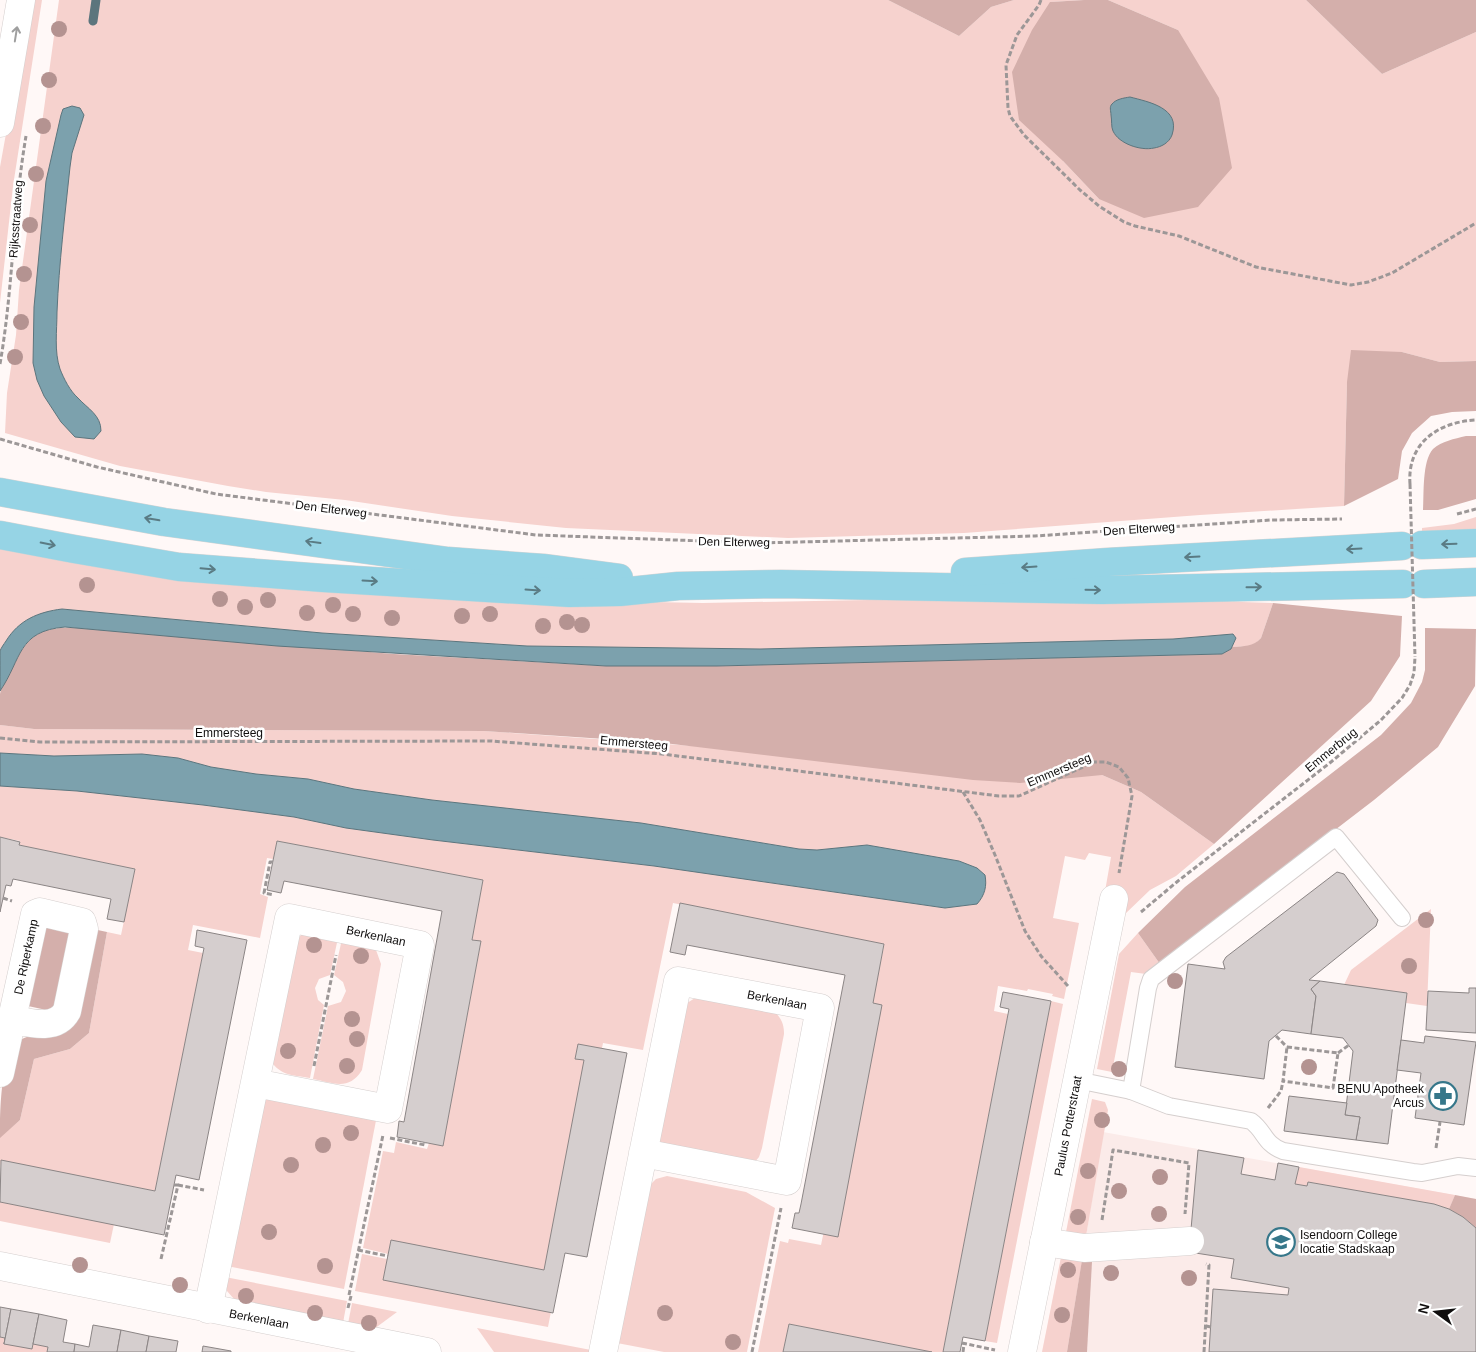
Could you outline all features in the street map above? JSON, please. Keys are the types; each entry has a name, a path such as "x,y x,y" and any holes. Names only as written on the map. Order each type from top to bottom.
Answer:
{"main road":[{"path":"0,492 164,522 448,561 543,568 678,586"},
{"path":"0,535 179,567 569,593 620,592 678,586 781,584 1102,590 1476,582"},
{"path":"781,584 1118,561 1415,537 1476,543"}],"street":[{"path":"0,123 22,0"},
{"name":"Paulus Potterstraat","path":"1011,1352 1044,1242 1114,899"},
{"name":"Berkenlaan","path":"208,1309 289,918 420,946 388,1109"},
{"name":"Berkenlaan","path":"602,1352 678,981 820,1008 787,1181"},
{"path":"0,1073 12,1019"},
{"path":"255,1083 388,1109"},
{"path":"643,1153 787,1181"},
{"path":"1044,1242 1084,1248 1186,1242"},
{"name":"Berkenlaan","path":"0,1266 208,1309 325,1342 427,1352"}],"lane":[{"path":"1131,1091 1151,979 1336,837 1402,918"},
{"path":"1077,1080 1131,1091 1169,1106 1245,1119 1256,1124 1268,1143 1274,1148 1283,1151 1413,1172 1458,1166 1476,1168"}],"path":[{"path":"1041,0 1017,35 1010,50 1006,65 1010,116 1024,135 1080,190 1099,206 1124,222 1179,236 1256,266 1352,285 1368,282 1392,273 1476,223"},
{"name":"Rijksstraatweg","path":"0,364 8,312 20,171 26,132"},
{"name":"Emmerbrug","path":"1137,916 1178,881 1331,762 1381,720 1402,698 1410,685 1415,657 1409,473 1411,463 1423,441 1446,426 1476,420"},
{"name":"Den Elterweg","path":"0,439 97,468 216,494 536,535 759,543 1035,536 1270,520 1344,519"},
{"path":"1448,516 1476,509"},
{"path":"1409,520 1415,537"},
{"name":"Emmersteeg","path":"0,738 40,742 491,741 662,754 999,796 1019,796 1037,790 1094,762 1106,762 1119,767 1128,778 1132,796 1114,899"},
{"path":"963,792 980,820 996,855 1025,930 1040,956 1070,988"},
{"path":"273,862 270,862 264,893 275,895"},
{"path":"308,1094 342,929"},
{"path":"1276,1036 1287,1047 1338,1053 1349,1045"},
{"path":"1256,1124 1281,1091 1287,1047"},
{"path":"1283,1081 1333,1088 1338,1053"},
{"path":"349,1295 388,1109"},
{"path":"382,1136 425,1145 426,1142"},
{"path":"1098,1247 1113,1150 1189,1163 1186,1242 1180,1262 1209,1265 1204,1352"},
{"path":"752,1352 787,1181"},
{"path":"161,1259 176,1185 206,1190"},
{"path":"358,1250 388,1256"},
{"path":"1206,1326 1211,1327"},
{"path":"963,1352 963,1344 1011,1352"}],"shaded area":[{"path":"30,0 42,0 13,186 0,303 0,167"},
{"path":"59,0 888,0 959,36 991,7 1014,0 1084,0 1050,2 1063,161 1099,199 1178,30 1108,0 1306,0 1382,74 1476,32 1476,361 1440,362 1402,352 1347,382 1344,506 964,533 788,538 566,528 452,516 345,500 266,492 120,466 5,433 7,393 16,335 19,290"},
{"path":"888,0 1014,0 991,7 959,36"},
{"path":"1108,0 1178,30 1219,98 1232,168 1198,207 1144,218 1099,199 1063,161 1019,120 1012,72 1032,30 1050,2","holes":["1113,131 1159,147 1146,149 1128,144"]},
{"path":"1306,0 1476,0 1476,32 1382,74"},
{"path":"1351,350 1402,352 1440,362 1476,361 1476,411 1452,412 1431,416 1412,433 1402,451 1398,479 1344,506 1347,382"},
{"path":"1466,436 1476,436 1476,499 1438,510 1423,510 1424,478 1429,454 1440,444"},
{"path":"1476,517 1476,534 1422,538 1422,528 1454,524"},
{"path":"0,547 552,600 703,603 974,598 1121,598 1273,603 1261,638 1250,646 1232,647 1236,638 1233,634 1173,639 760,649 527,646 322,633 62,609 2,647 0,651"},
{"path":"1273,603 1402,616 1400,656 1371,701 1214,844 1141,792 1102,775 1020,783 973,780 664,743 484,731 34,729 0,725 0,694 17,657 36,635 53,629 78,628 394,654 606,666 717,666 1222,654 1232,647 1251,645 1261,638"},
{"path":"1425,628 1476,629 1475,686 1438,747 1374,800 1160,964 1138,933 1185,887 1381,735 1411,703 1422,682 1425,670"},
{"path":"0,725 34,729 484,731 1102,775 1141,792 1214,844 1176,876 1150,890 1124,915 1104,897 1111,857 1089,853 1085,860 1065,856 1053,918 1079,923 1064,999 1052,996 1053,994 1028,989 1027,991 998,986 994,1011 1008,1014 943,1352 932,1352 789,1324 783,1352 758,1352 780,1241 788,1243 789,1239 821,1245 884,946 673,903 643,1050 603,1043 548,1327 355,1291 362,1254 387,1259 388,1254 363,1248 383,1151 394,1153 396,1142 427,1149 429,1143 443,1145 481,942 472,940 483,880 277,841 273,859 267,858 260,894 268,897 260,938 193,925 188,950 203,953 155,1191 1,1161 0,1167 0,1137 20,1120 34,1059 70,1049 89,1033 107,932 121,935 135,869 19,845 20,841 0,837 0,786 77,791 203,805 294,817 346,828 654,866 945,908 977,904 985,875 977,868 959,861 867,845 817,850 799,849 641,823 432,800 354,789 308,779 211,767 178,758 142,754 54,756 0,753"},
{"path":"1431,909 1427,1006 1406,1003 1407,993 1344,985 1351,970"},
{"path":"43,926 71,933 61,1003 51,1011 28,1006"},
{"path":"93,929 107,932 89,1033 70,1049 34,1059 20,1120 0,1138 2,1085 8,1057 13,1046 20,1040 58,1028"},
{"path":"1138,933 1160,964 1146,974 1131,972 1112,1072 1097,1069 1119,954"},
{"path":"303,934 338,938 330,975 319,979 315,988 318,1000 324,1005 310,1078 283,1072 271,1061 294,940"},
{"path":"342,939 376,950 381,964 362,1070 352,1081 340,1084 313,1079 328,1006 341,1002 346,991 343,982 334,975"},
{"path":"695,998 776,1013 784,1028 762,1148 759,1157 754,1163 662,1146 659,1139 684,1005"},
{"path":"1051,1001 1063,1004 997,1343 985,1341"},
{"path":"271,1097 377,1115 344,1289 227,1266 263,1102"},
{"path":"1092,1099 1105,1102 1108,1110 1086,1236 1066,1232"},
{"name":"Isendoorn College locatie Stadskaap","path":"1103,1132 1476,1199 1476,1352 1067,1352"},
{"path":"1299,1167 1455,1195 1449,1209 1433,1204 1309,1182 1307,1186 1295,1184"},
{"path":"667,1176 746,1192 775,1208 747,1352 664,1352 617,1343 647,1188 656,1179"},
{"path":"1455,1195 1476,1199 1476,1228 1463,1217 1449,1209"},
{"path":"0,1202 114,1224 110,1243 0,1221"},
{"path":"1061,1257 1082,1261 1067,1352 1042,1352"},
{"path":"1082,1260 1092,1262 1087,1352 1067,1352"},
{"path":"225,1277 347,1301 343,1323 234,1299 227,1291"},
{"path":"352,1303 397,1312 374,1329 348,1324"},
{"path":"477,1328 591,1350 590,1352 494,1352"},
{"path":"0,1337 75,1352 0,1352"}],"water":[{"path":"1130,97 1162,108 1172,118 1174,126 1171,138 1162,146 1149,149 1131,146 1116,136 1112,128 1111,106 1118,100"},
{"path":"72,106 80,108 84,115 72,153 70,167 59,275 56,348 60,369 68,385 99,421 101,431 94,439 75,437 61,422 44,396 37,380 33,363 34,307 46,181 63,109"},
{"path":"62,609 322,633 527,646 760,649 1173,639 1233,634 1236,638 1231,649 1222,654 717,666 606,666 277,646 65,627 38,634 29,641 0,691 0,651 11,634 30,618 45,612"},
{"path":"0,753 54,756 142,754 178,758 211,767 256,774 308,779 354,789 432,800 641,823 799,849 817,850 867,845 959,861 977,868 985,875 986,883 984,894 977,904 945,908 654,866 346,828 294,817 203,805 77,791 0,786"}],"building":[{"path":"0,837 20,842 19,845 135,869 124,922 107,919 111,899 13,879 11,886 6,885 0,912"},
{"path":"277,841 483,880 472,940 481,941 443,1146 397,1137 399,1121 404,1122 442,911 284,881 281,893 267,890"},
{"path":"1337,872 1344,874 1378,920 1376,926 1309,980 1320,981 1311,989 1316,996 1311,1034 1282,1030 1269,1041 1264,1079 1175,1067 1188,964 1225,969 1223,962 1226,957"},
{"path":"680,903 884,944 873,1003 882,1005 838,1237 792,1228 795,1213 799,1213 801,1204 845,975 687,945 685,955 670,952"},
{"path":"197,930 247,940 199,1180 176,1175 164,1235 0,1202 1,1160 155,1191 204,948 195,946"},
{"path":"1320,981 1407,993 1388,1144 1356,1140 1360,1117 1345,1115 1353,1051 1343,1038 1311,1034 1316,996 1311,989"},
{"path":"1469,988 1476,988 1476,1033 1426,1030 1428,991 1469,993"},
{"path":"1003,992 1051,1001 985,1341 963,1337 960,1352 943,1352 1009,1009 1000,1007"},
{"path":"1425,1036 1476,1042 1464,1125 1415,1118 1421,1073 1397,1070 1401,1040 1424,1043"},
{"path":"578,1044 627,1053 587,1257 565,1253 553,1313 383,1280 391,1240 544,1270 584,1060 575,1059"},
{"path":"1289,1096 1347,1103 1345,1115 1360,1117 1356,1140 1284,1131"},
{"name":"Isendoorn College locatie Stadskaap","path":"1198,1150 1244,1158 1241,1174 1275,1180 1278,1163 1299,1167 1295,1184 1307,1186 1308,1182 1434,1204 1449,1209 1463,1217 1476,1228 1476,1352 1209,1352 1213,1289 1288,1295 1289,1288 1231,1278 1234,1259 1189,1252"},
{"path":"0,1307 11,1309 4,1344 5,1338 0,1337"},
{"path":"11,1309 39,1314 32,1349 4,1344"},
{"path":"39,1314 67,1320 63,1342 75,1344 74,1352 47,1352 48,1347 33,1344"},
{"path":"789,1324 932,1352 783,1352"},
{"path":"93,1325 121,1330 117,1352 74,1352 75,1344 89,1347"},
{"path":"121,1330 149,1336 146,1352 117,1352"},
{"path":"149,1336 178,1341 176,1352 146,1352"},
{"path":"203,1346 231,1351 231,1352 202,1352"}],"waterway":[{"path":"93,21 96,0"}],"place":[{"name":"BENU Apotheek Arcus","path":"1443,1096"},
{"name":"Isendoorn College locatie Stadskaap","path":"1281,1242"}]}
